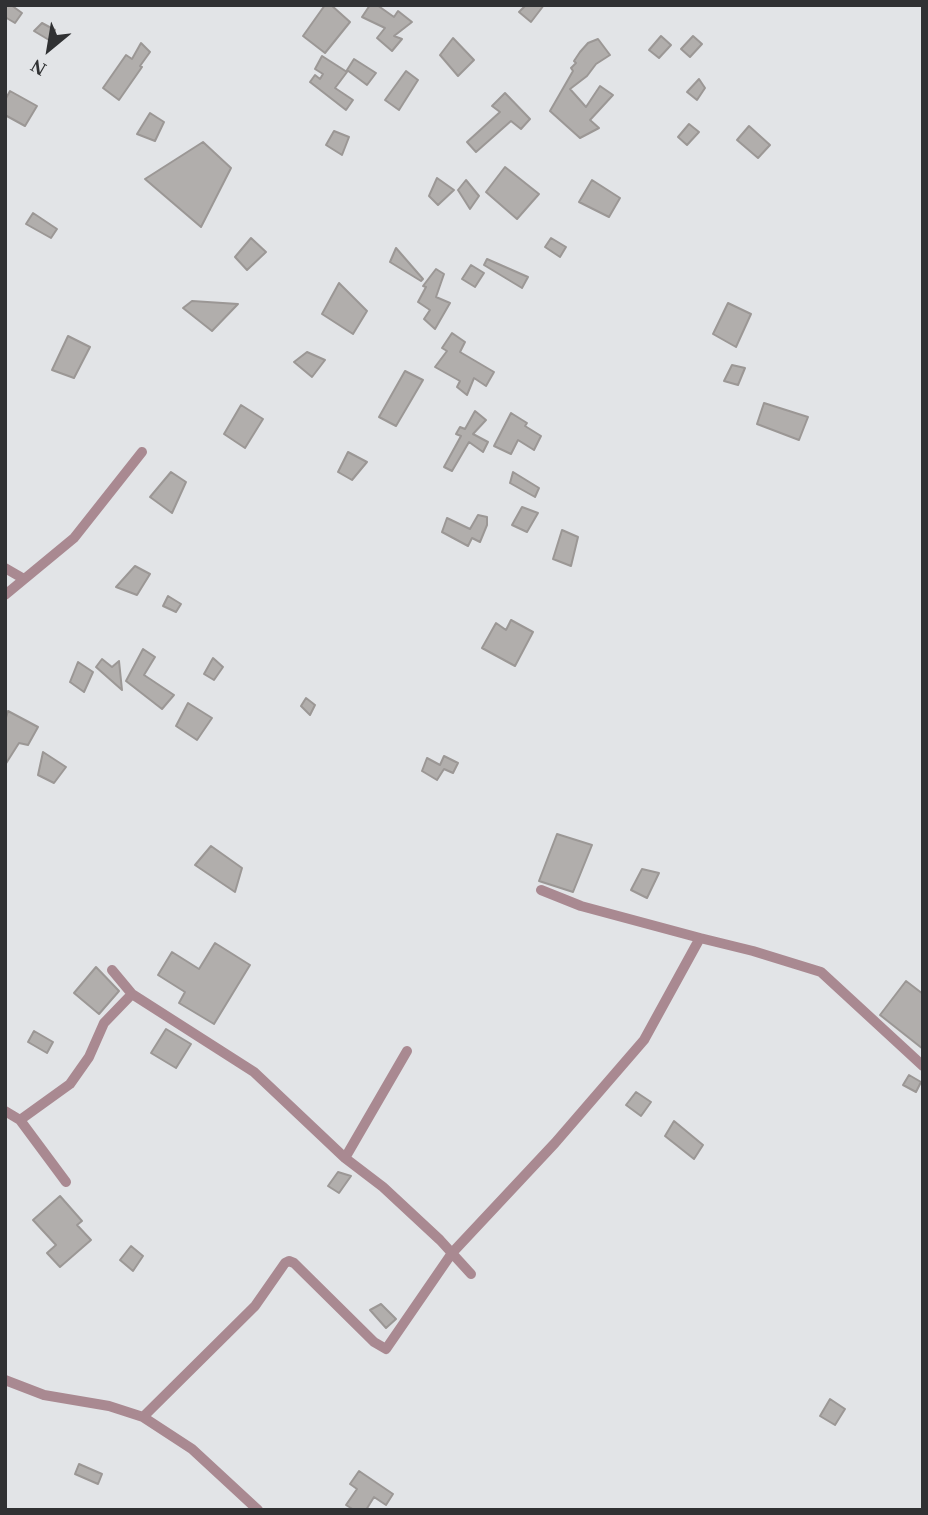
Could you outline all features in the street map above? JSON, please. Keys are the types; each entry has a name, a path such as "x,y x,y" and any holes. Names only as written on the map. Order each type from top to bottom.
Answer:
{"street":[{"path":"5,595 74,538 142,452"},
{"path":"5,568 24,579"},
{"path":"541,890 581,906 821,972 923,1066"},
{"path":"143,1417 255,1307 289,1261 374,1342 386,1349 452,1253 555,1143 644,1040 700,938"},
{"path":"112,970 132,994 254,1072 345,1158 383,1187 471,1274"},
{"path":"20,1120 70,1084 89,1057 104,1023 132,994"},
{"path":"345,1158 407,1051"},
{"path":"5,1111 20,1120 66,1182"},
{"path":"5,1380 44,1395 109,1406 143,1417 192,1449 258,1510"}],"building":[{"path":"5,5 11,5 22,13 15,23 5,17"},
{"path":"325,5 331,5 350,22 325,53 303,36"},
{"path":"370,5 377,5 394,17 398,11 412,22 394,36 402,39 392,51 377,38 385,28 362,17"},
{"path":"526,5 544,5 531,22 519,12"},
{"path":"42,23 55,30 49,40 34,31"},
{"path":"661,36 671,45 659,58 649,50"},
{"path":"693,36 702,44 690,57 681,49"},
{"path":"453,38 474,60 458,76 440,55"},
{"path":"598,39 610,55 596,64 587,76 570,89 586,107 600,86 613,95 590,120 599,128 580,138 550,111 573,71 571,68 580,52 588,43"},
{"path":"141,43 150,52 119,100 103,88 126,55 132,59"},
{"path":"322,56 347,72 335,88 353,100 346,110 310,82 315,75 320,79 323,74 315,69"},
{"path":"354,59 376,73 367,85 347,70"},
{"path":"406,71 418,80 399,110 385,100"},
{"path":"699,79 705,88 697,100 687,92"},
{"path":"10,91 37,106 25,126 5,115 5,100"},
{"path":"505,93 530,119 521,129 511,121 476,152 467,142 500,112 492,106"},
{"path":"150,113 164,122 155,141 137,134"},
{"path":"689,124 699,132 687,145 678,137"},
{"path":"749,126 770,145 758,158 737,140"},
{"path":"334,131 349,137 342,155 326,145"},
{"path":"203,142 231,168 201,227 145,179"},
{"path":"505,167 539,194 517,219 486,192"},
{"path":"437,178 454,190 438,205 429,196"},
{"path":"466,180 479,196 470,209 458,190"},
{"path":"592,180 620,198 609,217 579,202"},
{"path":"33,213 57,229 51,238 26,224"},
{"path":"251,238 266,252 247,270 235,257"},
{"path":"551,238 566,247 560,257 545,247"},
{"path":"396,248 423,279 421,281 390,262"},
{"path":"487,259 528,277 522,288 484,265"},
{"path":"471,265 484,273 475,287 462,279"},
{"path":"436,269 444,274 436,297 450,303 435,329 424,319 430,310 418,302 426,287 423,286"},
{"path":"339,283 367,311 353,334 322,314"},
{"path":"192,301 238,304 212,331 183,308"},
{"path":"728,303 751,314 736,347 713,334"},
{"path":"452,333 465,342 460,352 494,372 486,386 474,378 467,395 457,387 460,381 435,367 447,351 442,348"},
{"path":"68,336 90,347 74,378 52,370"},
{"path":"307,352 325,360 312,377 294,362"},
{"path":"732,365 745,368 738,385 724,381"},
{"path":"405,371 423,380 396,426 379,417"},
{"path":"764,403 808,417 799,440 757,424"},
{"path":"241,405 263,419 245,448 224,434"},
{"path":"475,411 486,420 473,434 488,442 483,452 469,442 452,471 444,467 461,436 456,434 460,427 465,429"},
{"path":"511,413 541,436 534,450 518,440 511,454 494,446"},
{"path":"348,452 367,462 352,480 338,472"},
{"path":"171,472 186,482 172,513 150,497"},
{"path":"513,472 539,488 535,497 510,483"},
{"path":"522,507 538,513 527,532 512,525"},
{"path":"478,515 487,517 487,525 480,542 472,538 468,546 442,532 447,518 470,529"},
{"path":"562,530 578,537 571,566 553,559"},
{"path":"135,566 150,574 137,595 116,587"},
{"path":"168,596 181,604 176,612 163,606"},
{"path":"511,620 533,632 515,666 482,648 496,623 506,630"},
{"path":"143,649 155,657 144,675 174,695 162,709 126,681"},
{"path":"213,658 223,667 214,680 204,674"},
{"path":"102,659 112,667 119,661 122,690 96,667"},
{"path":"78,662 93,672 84,692 70,682"},
{"path":"306,698 315,705 310,715 301,706"},
{"path":"188,703 212,718 197,740 176,726"},
{"path":"8,711 38,727 28,745 19,743 5,765 5,721"},
{"path":"43,752 66,767 54,783 38,775"},
{"path":"444,756 458,763 453,773 444,769 437,780 422,771 427,758 440,765"},
{"path":"557,834 592,845 573,892 539,881"},
{"path":"211,846 242,868 235,892 195,865"},
{"path":"642,869 659,873 647,898 631,890"},
{"path":"215,943 250,965 214,1024 179,1003 185,992 158,975 172,952 199,969"},
{"path":"96,967 119,991 99,1014 74,993"},
{"path":"906,981 923,994 923,1049 880,1015"},
{"path":"166,1029 191,1044 176,1068 151,1053"},
{"path":"34,1031 53,1042 47,1053 28,1042"},
{"path":"909,1075 921,1082 916,1092 903,1085"},
{"path":"636,1092 651,1102 641,1116 626,1105"},
{"path":"674,1121 703,1145 694,1159 665,1136"},
{"path":"338,1172 351,1176 339,1193 328,1186"},
{"path":"60,1196 82,1221 77,1225 91,1240 60,1267 47,1253 56,1245 33,1220"},
{"path":"131,1246 143,1256 133,1271 120,1260"},
{"path":"381,1304 396,1319 386,1328 370,1310"},
{"path":"830,1399 845,1409 835,1425 820,1416"},
{"path":"79,1464 102,1474 98,1484 75,1474"},
{"path":"359,1471 393,1494 386,1505 374,1497 366,1510 354,1510 346,1505 357,1489 350,1484"}]}
